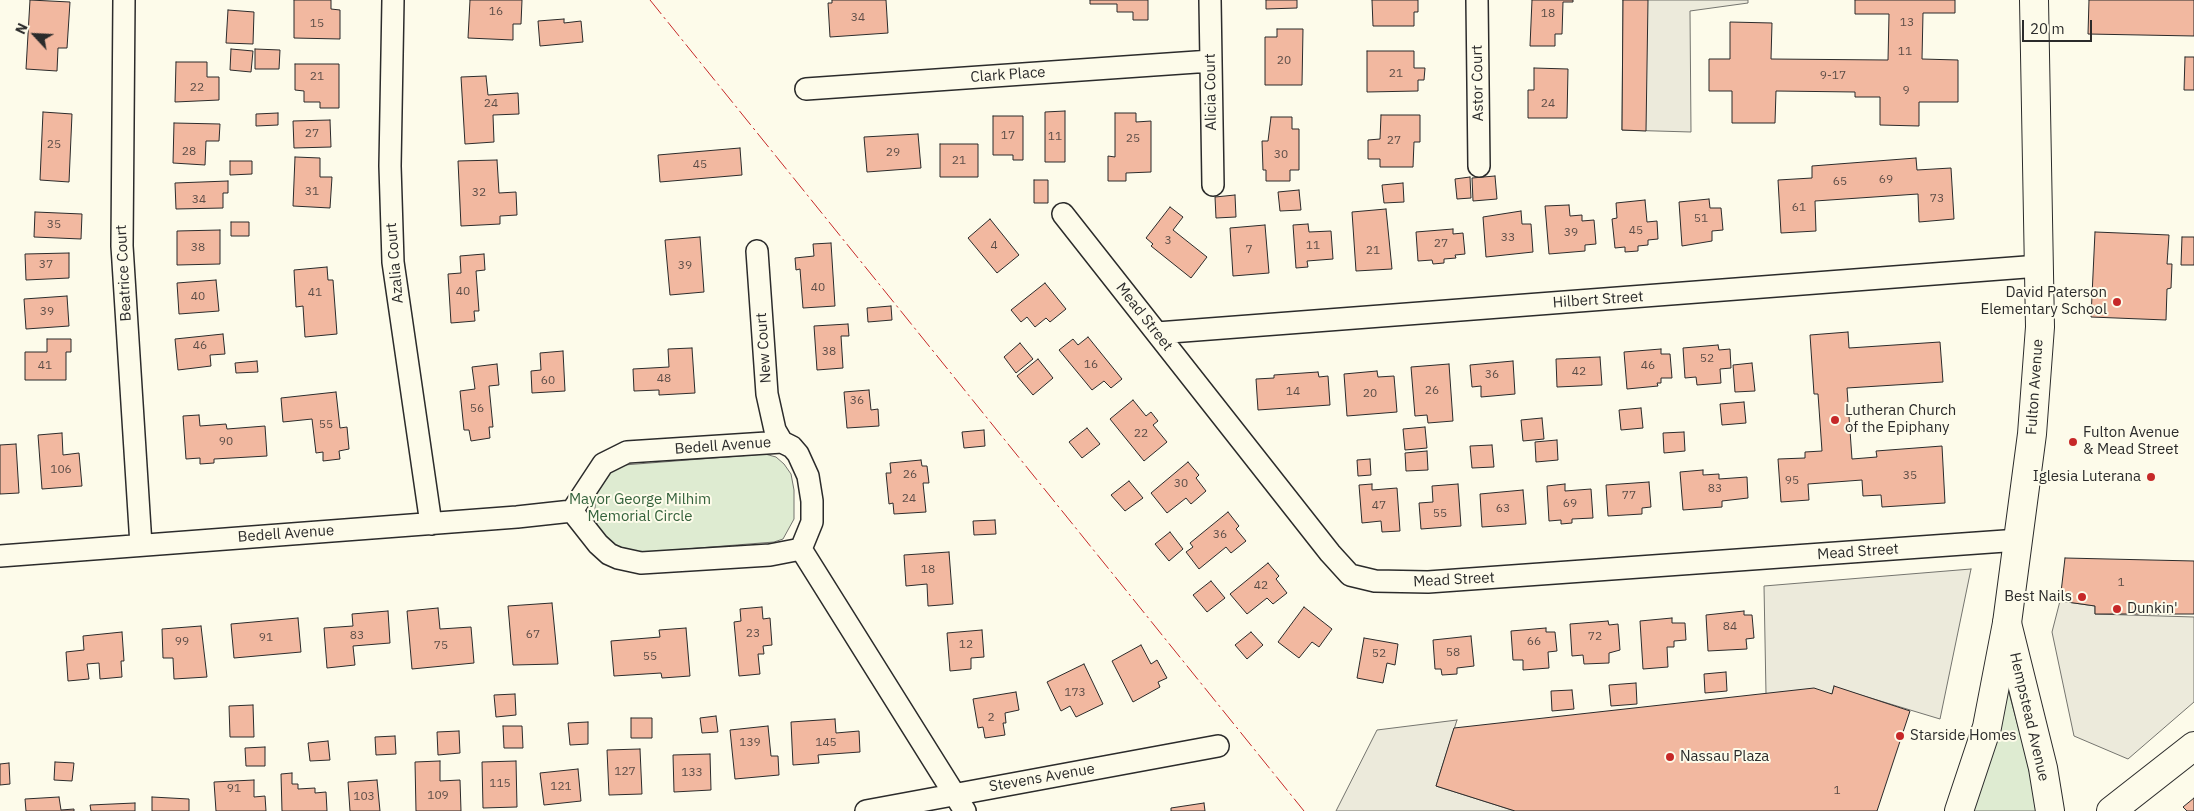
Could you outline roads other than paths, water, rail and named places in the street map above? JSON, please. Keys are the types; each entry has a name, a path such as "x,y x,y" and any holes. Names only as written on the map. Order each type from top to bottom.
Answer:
{"main road":[{"name":"Fulton Avenue","path":"1959,811 1987,727 2007,623 2019,540 2037,374 2039,266 2034,0"},
{"name":"Hempstead Avenue","path":"2007,623 2043,768 2050,811"},
{"path":"2111,811 2194,746"}],"street":[{"name":"Beatrice Court","path":"124,0 122,246 141,545"},
{"name":"Azalia Court","path":"394,0 390,166 392,262 430,524"},
{"name":"Alicia Court","path":"1210,0 1213,185"},
{"name":"Astor Court","path":"1477,0 1479,166"},
{"name":"Clark Place","path":"806,89 1211,61"},
{"name":"Mead Street","path":"1063,214 1330,553 1350,575 1375,581 1428,582 2019,540"},
{"name":"New Court","path":"757,251 768,394 773,423 782,442"},
{"name":"Hilbert Street","path":"1157,333 2039,266"},
{"name":"Bedell Avenue","path":"0,556 430,524 572,511 603,464 627,452 782,442 792,447 800,458 808,476 812,501 812,522 801,549"},
{"path":"572,511 598,544 609,554 641,563 770,555 801,549 960,802"},
{"name":"Stevens Avenue","path":"866,811 960,802 1218,746"}],"place":[{"name":"David Paterson Elementary School","path":"2117,302"},
{"name":"Lutheran Church of the Epiphany","path":"1835,420"},
{"name":"Fulton Avenue & Mead Street","path":"2073,442"},
{"name":"Iglesia Luterana","path":"2151,477"},
{"name":"Best Nails","path":"2082,597"},
{"name":"Dunkin'","path":"2117,609"},
{"name":"Starside Homes","path":"1900,736"},
{"name":"Nassau Plaza","path":"1670,757"}],"park label":[{"name":"Mayor George Milhim Memorial Circle","path":"640,508"}]}
